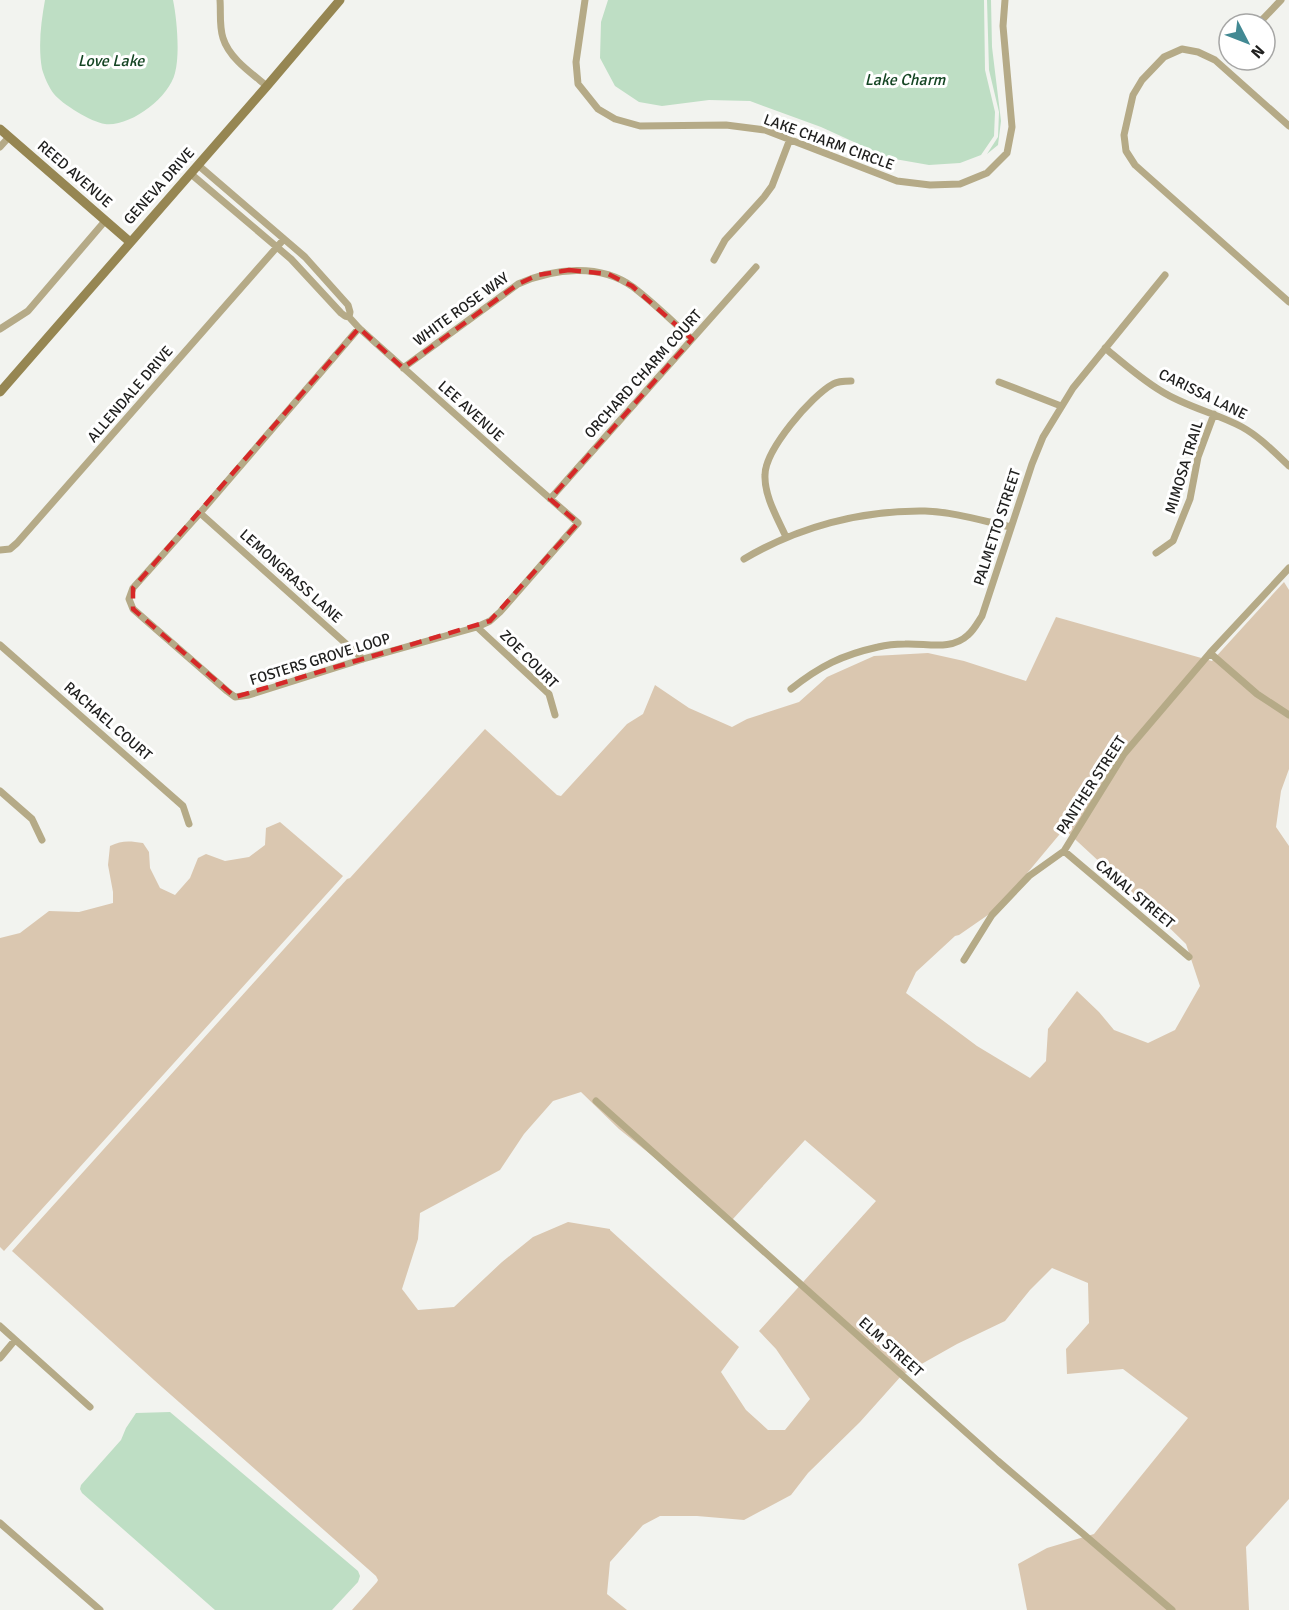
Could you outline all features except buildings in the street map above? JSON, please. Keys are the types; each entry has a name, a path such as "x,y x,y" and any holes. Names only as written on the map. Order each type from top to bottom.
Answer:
{"main road":[{"name":"GENEVA DRIVE","path":"0,392 340,0"},
{"name":"REED AVENUE","path":"0,129 130,242"}],"street":[{"path":"220,0 223,38 230,51 246,69 267,86"},
{"name":"LAKE CHARM CIRCLE","path":"585,0 576,62 578,84 598,109 615,119 640,126 726,125 765,130 897,181 930,185 960,184 987,173 1006,153 1012,127 1003,26 1005,0"},
{"path":"1270,12 1281,0"},
{"path":"1289,126 1215,60 1198,52 1182,49 1164,57 1142,80 1133,95 1124,135 1126,151 1136,165 1289,302"},
{"path":"0,147 9,137"},
{"path":"714,260 725,240 764,197 771,186 790,139"},
{"name":"LEE AVENUE","path":"198,165 305,257 348,305 349,317"},
{"name":"LEE AVENUE","path":"190,174 291,259 341,313 349,317 403,368 578,523"},
{"path":"0,329 28,311 105,221"},
{"name":"ALLENDALE DRIVE","path":"0,550 10,549 17,543 284,239"},
{"name":"ORCHARD CHARM COURT","path":"550,499 756,267"},
{"name":"WHITE ROSE WAY","path":"403,368 519,284 538,275 569,270 608,274 632,286 692,339"},
{"name":"PALMETTO STREET","path":"791,689 828,663 853,653 880,646 955,643 968,635 982,616 1042,437 1073,388 1165,275"},
{"name":"FOSTERS GROVE LOOP","path":"359,328 133,588 129,599 133,609 235,697 249,695 363,659 477,627 490,621 578,523"},
{"name":"CARISSA LANE","path":"1105,348 1140,378 1162,392 1214,414 1258,437 1289,466"},
{"path":"786,537 765,482 767,463 773,450 795,419 816,396 835,382 851,381"},
{"path":"999,382 1061,406"},
{"name":"MIMOSA TRAIL","path":"1156,553 1173,541 1190,499 1198,458 1214,414"},
{"path":"744,559 786,537 820,525 882,513 925,511 957,515 1011,527"},
{"name":"LEMONGRASS LANE","path":"200,513 363,659"},
{"name":"PANTHER STREET","path":"964,960 992,915 1029,876 1064,851 1124,754 1210,653 1289,568"},
{"name":"ZOE COURT","path":"477,627 549,694 555,715"},
{"name":"RACHAEL COURT","path":"0,645 183,806 189,824"},
{"path":"1210,653 1257,694 1289,715"},
{"path":"0,791 32,819 42,840"},
{"name":"CANAL STREET","path":"1064,851 1189,957"},
{"name":"ELM STREET","path":"596,1101 989,1453 1172,1610"},
{"path":"0,1326 90,1407"},
{"path":"0,1358 15,1340"},
{"path":"0,1523 100,1610"}],"highlighted area":[{"path":"569,270 608,274 632,286 692,339 550,499 578,523 490,621 235,697 133,609 133,588 359,328 403,368 518,284 538,275"}],"shaded area":[{"path":"1284,582 1289,590 1289,769 1281,791 1276,827 1289,846 1289,1499 1246,1547 1249,1610 1027,1610 1018,1564 1047,1548 1094,1534 1188,1418 1123,1369 1067,1374 1066,1349 1089,1323 1088,1283 1052,1268 1030,1290 1005,1321 957,1344 902,1375 860,1422 808,1473 791,1495 744,1520 660,1516 643,1525 610,1562 607,1594 627,1610 352,1610 377,1582 376,1576 12,1251 485,729 557,795 561,796 627,724 643,714 655,685 689,708 732,727 747,719 799,702 827,677 874,656 928,653 964,661 1026,681 1056,617 1212,661","holes":["1064,829 1186,944 1200,986 1175,1030 1148,1043 1114,1030 1077,991 1048,1029 1046,1061 1030,1078 977,1046 906,993 916,972 955,936 998,908","581,1092 619,1129 732,1220 805,1140 876,1201 759,1331 776,1349 810,1399 785,1430 768,1430 746,1410 721,1372 739,1347 610,1229 568,1222 533,1237 502,1262 454,1307 418,1310 402,1289 418,1239 420,1213 500,1170 524,1134 553,1101"]},
{"path":"280,822 343,876 4,1251 0,1247 0,938 20,933 49,911 79,912 113,903 108,865 110,846 114,844 143,843 149,852 150,868 160,888 175,895 190,878 198,858 206,854 225,861 249,857 265,845 266,828"}],"water":[{"name":"Love Lake","path":"45,0 173,0 178,47 175,73 165,92 137,116 115,124 92,120 63,103 52,91 42,69 40,34"},
{"name":"Lake Charm","path":"608,0 984,0 985,70 995,112 994,136 981,155 960,163 929,165 889,158 821,127 750,101 709,100 662,106 639,102 615,86 600,58 601,22"},
{"path":"987,0 991,0 992,47 1001,121 998,145 987,154 998,137 999,112 989,70"},
{"path":"170,1412 358,1571 360,1576 358,1582 332,1610 215,1610 82,1493 81,1485 121,1440 136,1413"}]}
